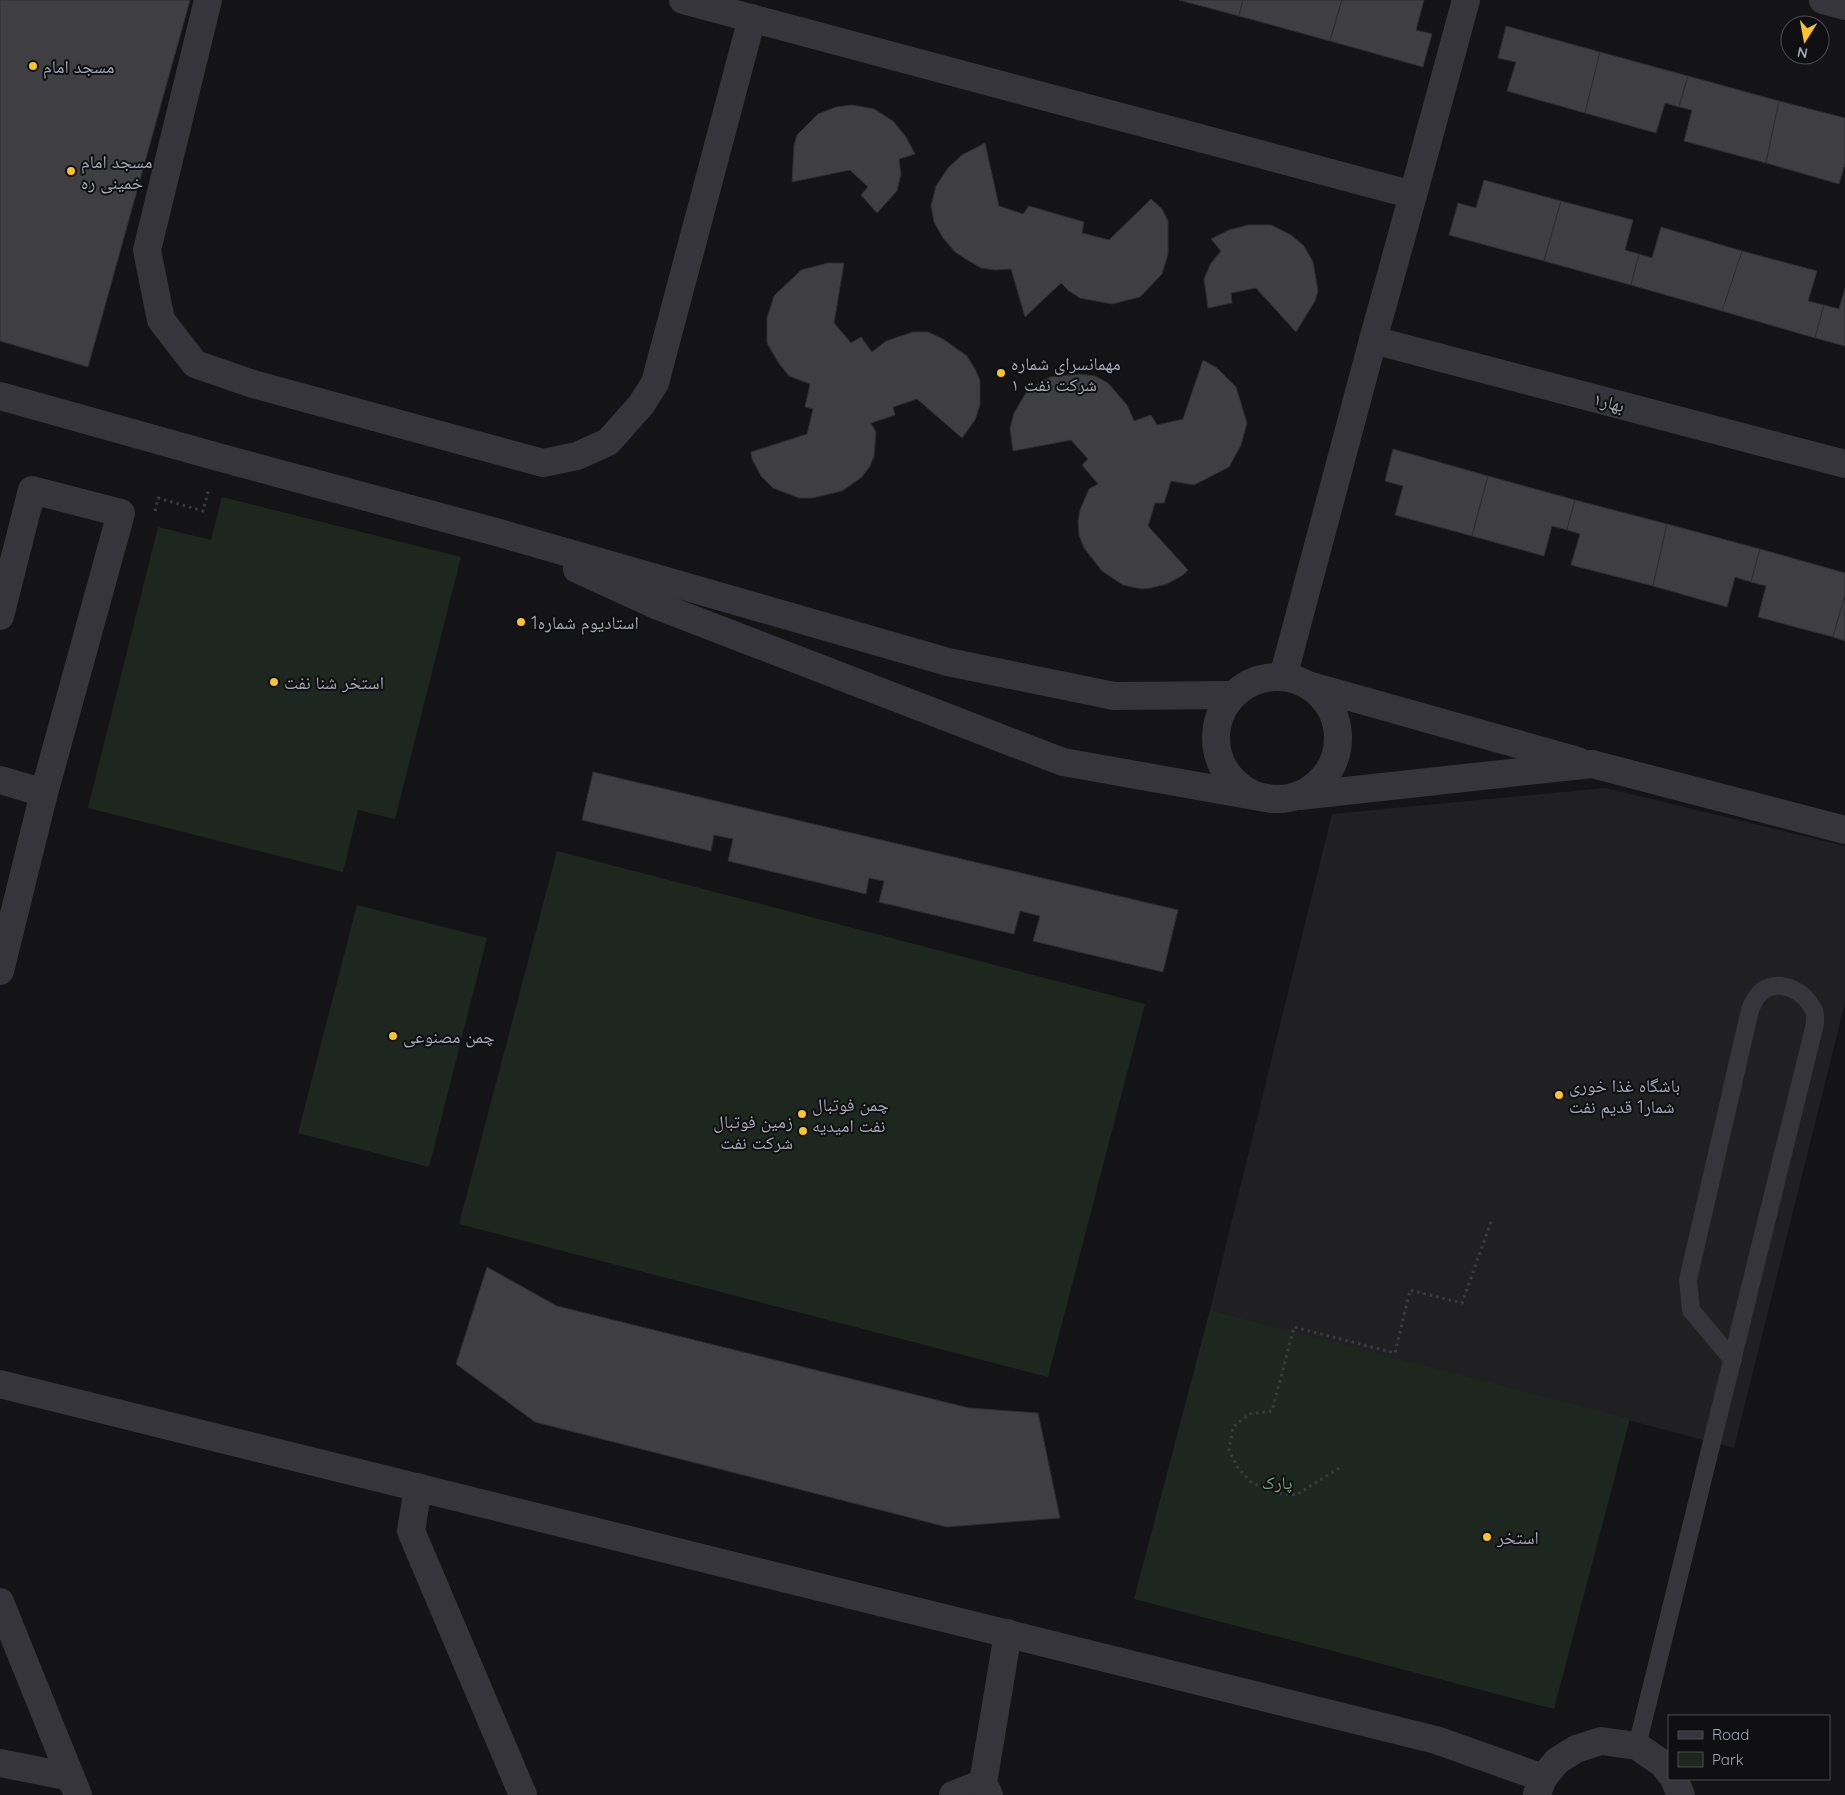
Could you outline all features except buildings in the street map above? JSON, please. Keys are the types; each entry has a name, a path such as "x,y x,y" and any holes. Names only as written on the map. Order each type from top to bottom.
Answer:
{"street":[{"path":"208,0 147,250 161,320 195,364 253,384 543,463 577,456 608,442 641,405 655,383 752,18"},
{"path":"683,0 1413,195"},
{"path":"1283,677 1372,340 1466,0"},
{"path":"1823,0 1845,6"},
{"name":"بهار۱","path":"1372,340 1845,464"},
{"path":"0,396 496,532 948,662 1114,696 1233,694"},
{"path":"0,616 32,490 121,513 44,793 0,971"},
{"path":"496,532 658,606 1063,762 1271,799 1592,764"},
{"path":"1271,799 1245,791 1225,771 1216,746 1218,718 1233,694 1256,680 1283,677 1309,686 1592,764 1845,830"},
{"path":"1298,796 1321,782 1336,758 1337,749 1338,730 1329,705 1309,686"},
{"path":"0,780 44,793"},
{"path":"0,1384 1436,1740 1540,1787 1558,1761 1576,1749 1601,1741 1637,1746 1663,1764 1668,1771"},
{"path":"418,1487 411,1532 523,1795"},
{"path":"0,1602 74,1786"},
{"path":"954,1795 986,1789 1008,1633"},
{"path":"0,1763 74,1786"},
{"path":"1674,1780 1681,1795"}],"lane":[{"path":"1637,1746 1733,1360 1815,1024 1814,1010 1807,998 1796,990 1780,985 1766,988 1756,998 1750,1010 1688,1280 1691,1310 1733,1360"}],"path":[{"path":"121,513 151,522 158,498 203,511 218,457"},
{"path":"1339,1468 1296,1495 1272,1492 1251,1482 1238,1468 1228,1450 1233,1427 1249,1414 1272,1410 1294,1327 1395,1353 1410,1290 1462,1303 1492,1220"}],"shaded area":[{"path":"1606,788 1845,846 1845,1002 1734,1448 1210,1310 1332,814"}],"green space":[{"name":"استخر شنا نفت","path":"222,497 461,557 395,819 358,810 343,872 88,808 158,527 211,540"},
{"name":"چمن فوتبال نفت امیدیه","path":"557,851 1145,1004 1048,1377 459,1224"},
{"name":"چمن مصنوعی","path":"357,905 487,938 429,1167 298,1133"},
{"name":"پارک","path":"1210,1310 1630,1419 1554,1709 1134,1599"}],"place":[{"name":"مسجد امام","path":"33,66"},
{"name":"مسجد امام خمینی ره","path":"71,171"},
{"name":"مهمانسرای شماره ۱ شرکت نفت","path":"1001,373"},
{"name":"استادیوم شماره1","path":"521,622"},
{"name":"استخر شنا نفت","path":"274,682"},
{"name":"چمن مصنوعی","path":"393,1036"},
{"name":"باشگاه غذا خوری شمار1 قدیم نفت","path":"1559,1095"},
{"name":"چمن فوتبال نفت امیدیه","path":"802,1114"},
{"name":"زمین فوتبال شرکت نفت","path":"803,1131"},
{"name":"استخر","path":"1487,1537"}]}
